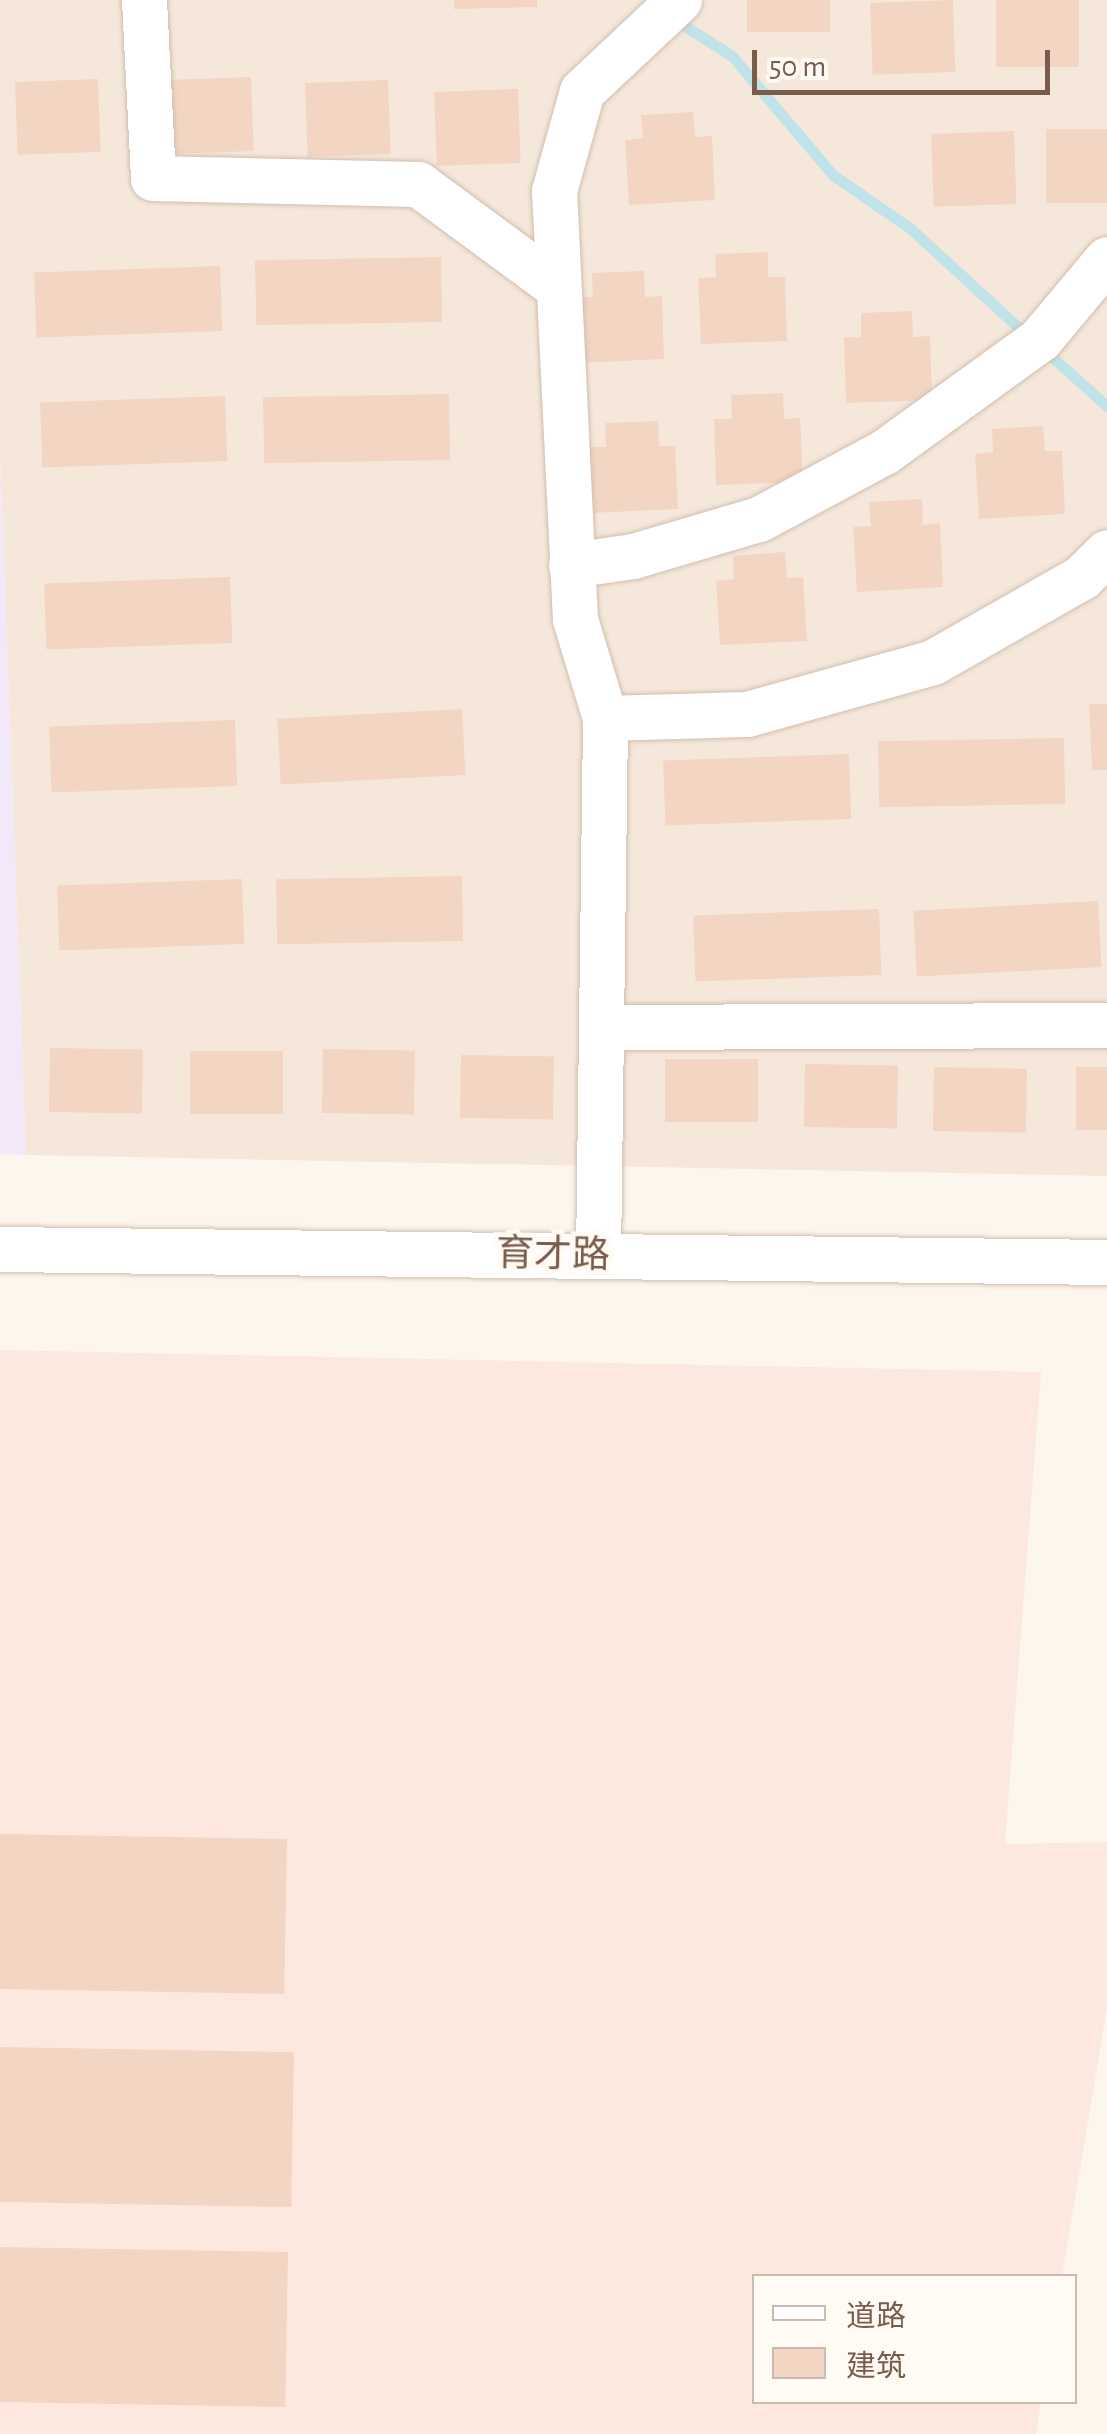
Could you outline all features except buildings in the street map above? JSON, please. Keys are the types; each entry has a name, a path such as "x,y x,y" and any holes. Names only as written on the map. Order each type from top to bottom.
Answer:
{"street":[{"path":"144,0 153,178 418,184 555,285"},
{"path":"598,1256 606,718 575,619 555,285 554,191 582,90 678,0"},
{"path":"572,564 633,556 758,519 884,452 1040,339 1107,259"},
{"path":"606,718 748,714 933,662 1082,577 1107,552"},
{"path":"602,1026 1107,1025"},
{"name":"育才路","path":"0,1249 1107,1262"}],"shaded area":[{"path":"0,0 1107,0 1107,1176 26,1155 0,457"},
{"path":"0,457 26,1155 0,1154"},
{"path":"0,1350 1041,1372 1005,1844 1107,1842 1107,2008 1062,2274 752,2274 752,2404 1041,2404 1036,2434 0,2434"}],"waterway":[{"path":"672,18 732,56 833,175 911,229 1029,337"},
{"path":"1043,349 1107,406"}]}
